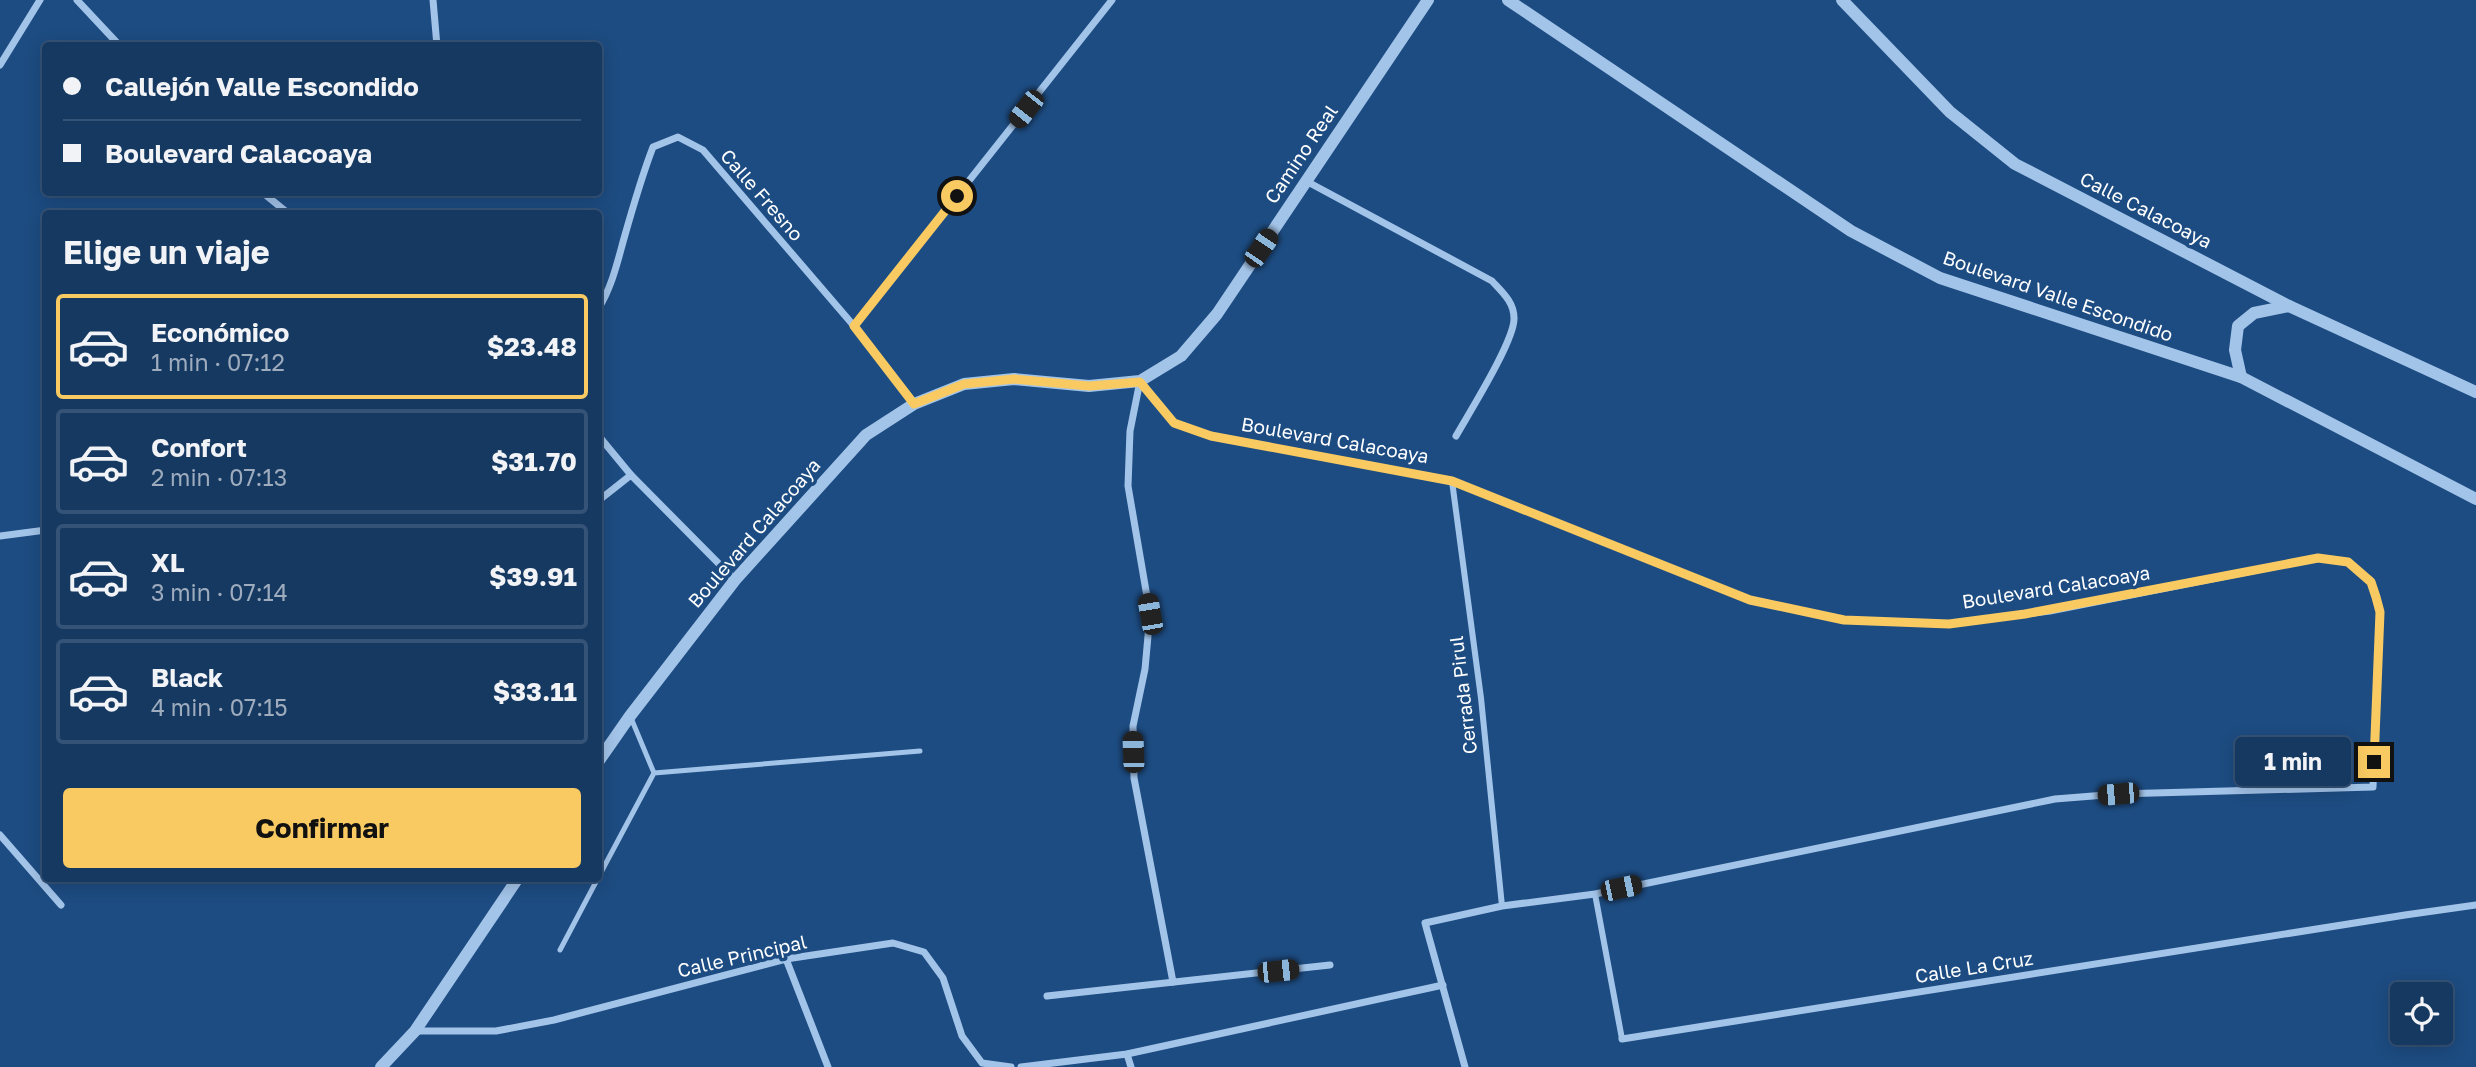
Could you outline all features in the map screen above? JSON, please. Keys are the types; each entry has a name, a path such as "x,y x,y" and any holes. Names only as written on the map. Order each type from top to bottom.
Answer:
{"street":[{"path":"0,65 40,0"},
{"path":"77,0 116,42"},
{"path":"433,0 437,42"},
{"path":"854,326 1112,0"},
{"name":"Camino Real","path":"1140,382 1181,356 1217,314 1428,0"},
{"name":"Boulevard Valle Escondido","path":"1508,0 1851,231 1940,278 2241,377 2476,499"},
{"name":"Calle Calacoaya","path":"1842,0 1950,113 2015,164 2289,306 2476,392"},
{"name":"Calle Fresno","path":"602,303 653,147 678,137 703,150 854,326 914,404"},
{"path":"1306,181 1492,281 1508,297 1514,318 1509,340 1456,436"},
{"path":"267,196 284,210"},
{"path":"2241,377 2235,350 2238,327 2254,313 2289,306"},
{"name":"Boulevard Calacoaya","path":"602,756 735,580 866,436 914,404 964,384 1014,379 1089,386 1140,382 1174,423 1211,436 1452,481 1750,600 1844,620 1949,624 2025,614 2318,558 2348,562 2371,582 2380,612 2373,787 2118,794 2055,799 1595,894 1502,906 1425,923 1465,1067"},
{"path":"1140,382 1130,431 1128,486 1150,614 1145,669 1133,726 1134,778 1173,982"},
{"path":"602,440 631,475 735,580"},
{"path":"602,498 631,475"},
{"name":"Cerrada Pirul","path":"1452,481 1481,698 1502,906"},
{"path":"0,536 42,531"},
{"path":"0,835 61,905"},
{"path":"381,1067 415,1031 515,882"},
{"name":"Calle La Cruz","path":"1595,894 1622,1039 2476,905"},
{"name":"Calle Principal","path":"415,1031 496,1031 554,1020 786,959 893,943 924,952 943,978 962,1036 982,1063 1012,1067"},
{"path":"786,959 828,1067"},
{"path":"1047,996 1330,965"},
{"path":"1021,1067 1127,1055 1443,985"},
{"path":"1127,1055 1131,1067"}],"lane":[{"path":"630,716 654,773"},
{"path":"654,773 920,751"},
{"path":"602,870 654,773"},
{"path":"561,950 596,882"}],"route":[{"path":"957,196 854,326 914,404 964,384 1014,379 1089,386 1140,382 1174,423 1211,436 1452,481 1750,600 1844,620 1949,624 2050,611 2318,558 2348,562 2371,582 2380,612 2374,762"}]}
